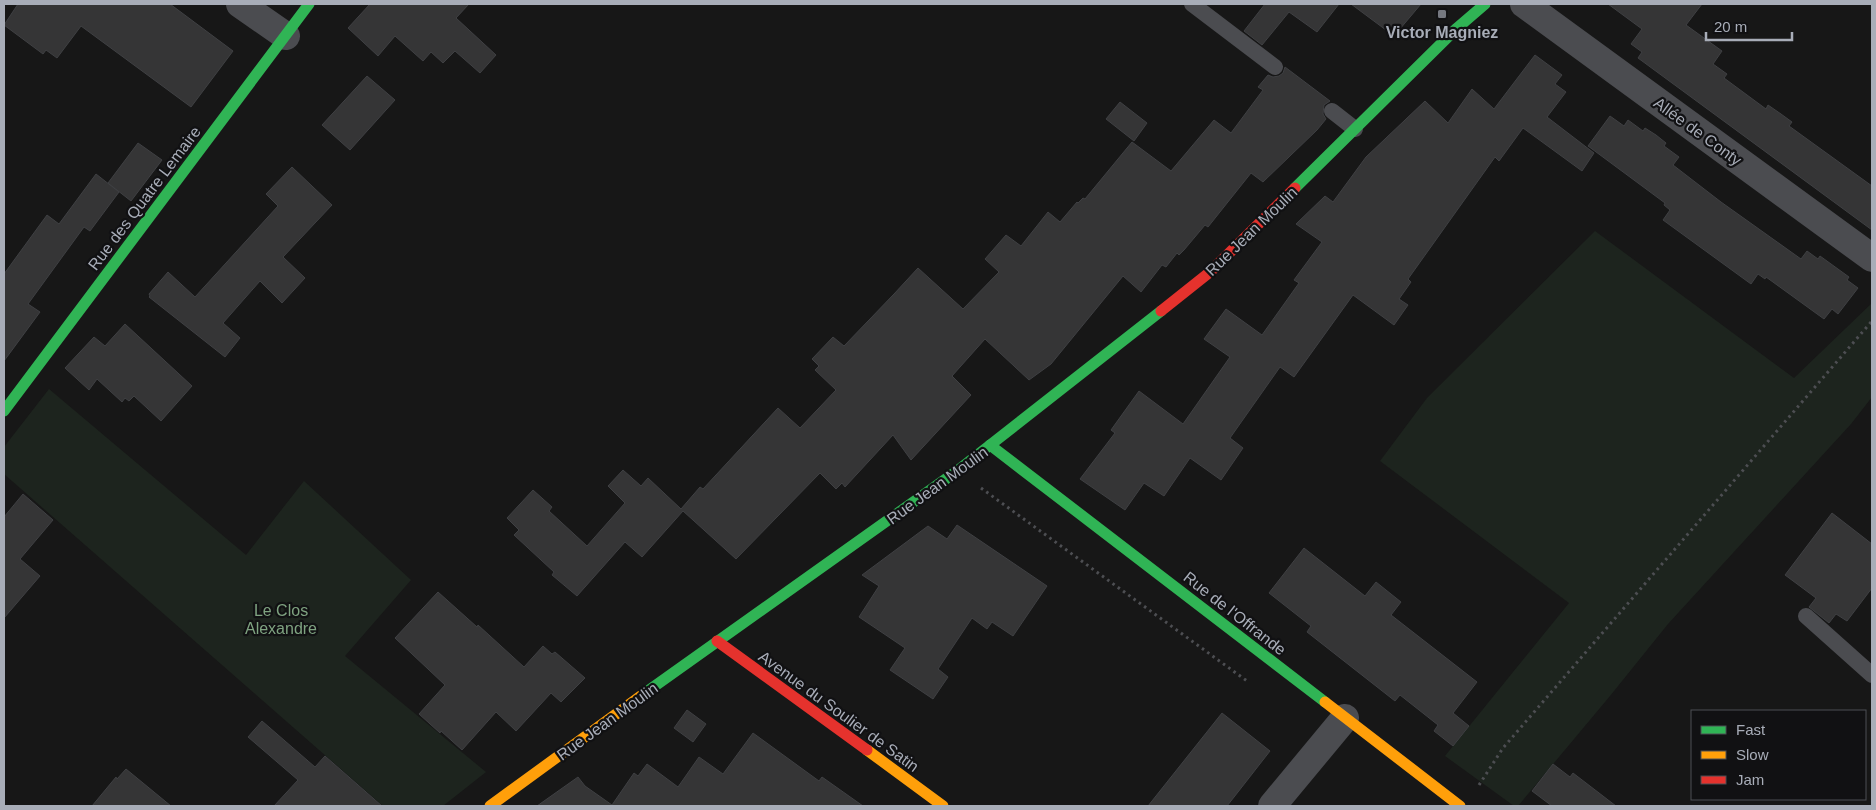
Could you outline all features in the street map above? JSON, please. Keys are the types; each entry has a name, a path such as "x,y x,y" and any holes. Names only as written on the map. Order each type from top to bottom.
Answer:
{"street":[{"path":"240,4 286,36"},
{"name":"Rue des Quatre Lemaire","path":"4,411 309,4"},
{"name":"Rue Jean Moulin","path":"490,806 958,471 1210,272 1456,30 1485,4"},
{"name":"Allée de Conty","path":"1524,4 1872,258"},
{"name":"Rue de l'Offrande","path":"990,445 1460,806"},
{"name":"Avenue du Soulier de Satin","path":"717,642 943,806"},
{"path":"1272,806 1345,718"}],"lane":[{"path":"1192,4 1275,67"},
{"path":"1332,111 1356,129"},
{"path":"1806,616 1872,675"}],"path":[{"path":"1476,790 1503,748 1872,321"},
{"path":"958,471 1254,687"}],"green space":[{"path":"1595,231 1794,378 1872,303 1872,397 1851,424 1668,624 1518,806 1514,806 1445,756 1569,603 1380,461 1427,398"},
{"name":"Le Clos Alexandre","path":"49,389 246,555 304,481 411,580 345,656 486,772 443,806 383,806 4,474 4,447"}],"building":[{"path":"18,4 170,4 233,51 191,107 81,26 57,58 46,50 43,54 4,25"},
{"path":"370,4 469,4 456,18 496,55 480,73 455,51 443,63 431,52 423,61 395,36 378,56 348,28"},
{"path":"1265,4 1339,4 1317,32 1289,12 1262,45 1244,31"},
{"path":"1351,4 1421,4 1394,36"},
{"path":"1608,4 1702,4 1686,25 1722,51 1713,64 1727,74 1724,78 1766,109 1768,105 1792,122 1789,126 1872,186 1872,230 1638,58 1642,52 1631,44 1642,29"},
{"path":"1535,55 1562,75 1555,84 1566,92 1547,117 1594,153 1582,171 1523,128 1499,161 1495,157 1408,279 1411,282 1399,299 1408,305 1394,325 1353,295 1294,377 1280,367 1230,438 1243,448 1221,480 1190,458 1164,496 1144,483 1125,510 1080,479 1115,433 1111,430 1139,391 1183,424 1230,357 1204,339 1226,309 1262,335 1299,283 1294,280 1322,242 1296,224 1325,196 1333,202 1366,157 1425,101 1448,123 1472,89 1494,109"},
{"path":"1285,67 1330,101 1324,105 1323,114 1326,119 1317,130 1263,182 1251,173 1208,227 1205,225 1184,250 1179,255 1177,253 1166,267 1162,265 1141,292 1123,276 1051,364 1029,380 985,339 952,376 971,395 911,460 893,435 845,487 842,483 836,489 820,473 736,559 683,511 642,557 625,542 577,596 552,575 554,572 514,535 519,530 507,518 533,490 552,507 549,511 587,546 625,503 608,486 623,470 641,486 648,478 681,509 700,487 703,489 778,408 800,428 836,390 815,370 819,366 812,359 833,337 844,346 918,268 963,309 999,272 985,259 1006,235 1021,246 1048,212 1060,222 1077,202 1083,198 1085,199 1132,142 1171,171 1214,120 1231,133 1263,90 1258,87 1268,75 1273,77 1279,76 1283,73"},
{"path":"367,76 395,100 350,150 322,125"},
{"path":"1120,102 1147,123 1134,141 1106,119"},
{"path":"1610,116 1624,126 1628,120 1643,131 1645,128 1656,135 1666,143 1664,146 1679,157 1673,165 1801,259 1807,251 1818,259 1820,256 1849,277 1847,280 1858,288 1838,314 1832,309 1824,319 1766,277 1765,279 1758,274 1751,284 1663,220 1670,210 1664,205 1665,203 1588,146"},
{"path":"138,143 162,160 131,201 108,183"},
{"path":"292,167 332,205 283,257 305,278 282,303 260,281 223,323 240,338 225,357 149,297 149,294 168,272 195,297 278,206 266,194"},
{"path":"96,174 119,192 90,231 84,227 28,304 40,312 4,361 4,274 47,215 59,224"},
{"path":"125,324 192,386 161,421 134,396 129,401 125,398 122,402 97,379 89,390 65,368 94,337 105,346"},
{"path":"23,494 53,520 20,559 40,576 4,618 4,517"},
{"path":"1832,513 1872,544 1872,588 1847,621 1836,614 1829,623 1809,607 1816,598 1785,575"},
{"path":"957,525 1047,586 1013,636 992,622 987,629 972,618 938,669 948,677 933,699 890,670 905,648 859,617 879,586 862,575 928,526 947,539"},
{"path":"1304,548 1365,596 1376,582 1401,602 1391,615 1477,682 1453,713 1469,726 1453,746 1434,731 1438,725 1400,695 1395,701 1307,632 1311,626 1269,593"},
{"path":"438,592 524,667 543,646 552,654 555,652 585,678 561,702 551,693 516,731 496,712 462,750 419,714 445,685 395,638"},
{"path":"687,710 706,724 693,742 674,728"},
{"path":"1222,713 1270,751 1227,806 1148,806"},
{"path":"262,721 315,767 325,756 382,806 274,806 298,780 248,737"},
{"path":"753,733 819,781 822,777 863,806 537,806 578,777 585,786 612,805 634,773 638,776 647,764 678,787 699,757 723,774"},
{"path":"1553,764 1570,777 1573,773 1616,806 1552,806 1532,791"},
{"path":"126,769 171,806 92,806 116,777 117,779"}],"traffic: fast":[{"path":"4,411 309,4"},
{"path":"1295,188 1456,29 1485,4"},
{"path":"645,693 957,471 1161,311"},
{"path":"990,445 1325,702"}],"traffic: slow":[{"path":"490,806 645,693"},
{"path":"1325,702 1460,806"},
{"path":"867,750 943,806"}],"traffic: jam":[{"path":"1161,311 1210,272 1295,188"},
{"path":"717,641 867,750"}],"place":[{"name":"Victor Magniez","path":"1442,14"}]}
